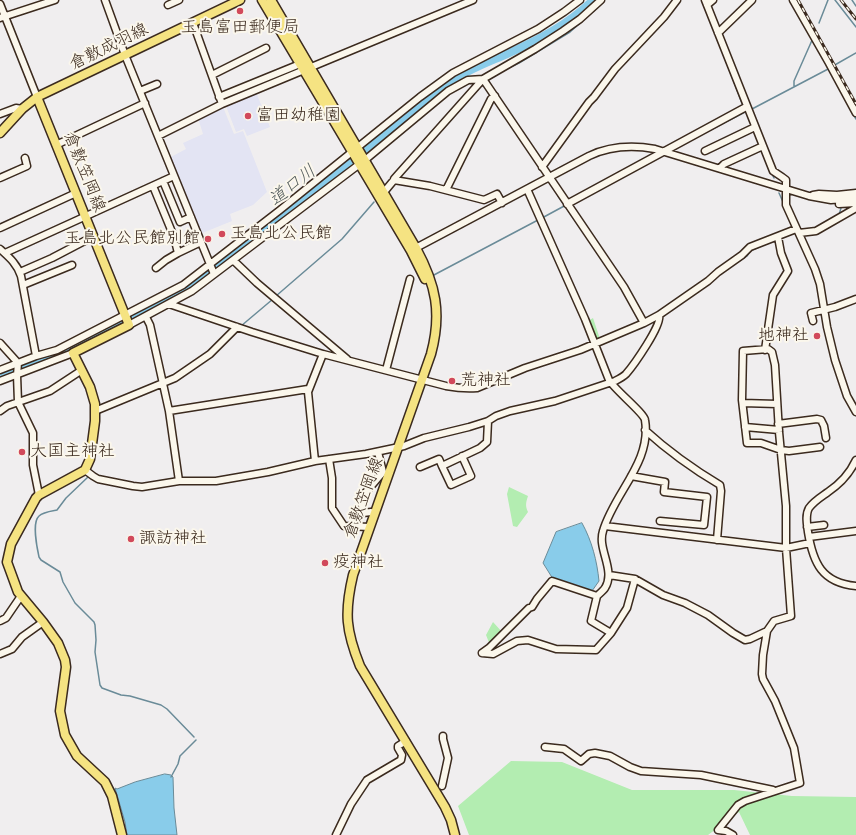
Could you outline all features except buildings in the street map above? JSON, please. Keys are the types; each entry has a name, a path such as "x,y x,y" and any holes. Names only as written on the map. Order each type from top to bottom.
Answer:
{"main road":[{"name":"倉敷成羽線","path":"0,133 22,109 37,97 240,0"},
{"name":"倉敷笠岡線","path":"262,0 305,67 414,250 426,266 437,302 435,340 353,575 348,595 347,612 348,630 351,644 360,666 445,807 456,835"},
{"name":"倉敷笠岡線","path":"271,0 305,67"},
{"name":"倉敷笠岡線","path":"37,97 127,320"},
{"name":"倉敷笠岡線","path":"362,162 384,192 414,250"},
{"path":"122,835 112,796 105,782 77,756 65,735 60,711 65,675 65,660 58,643 18,592 3,561 39,495 88,472 95,411 90,387 73,353 127,320"}],"street":[{"path":"2,17 55,0"},
{"path":"168,5 179,0"},
{"path":"158,136 222,104 305,67 473,0"},
{"path":"0,381 36,356 57,350 127,320 183,285 211,265 420,97 453,73 538,28 580,0"},
{"path":"384,192 404,167 483,80 563,31 580,19 601,0"},
{"path":"543,168 589,102 594,98 615,69 677,0"},
{"path":"713,0 706,3 745,108 773,172 786,180 786,206 820,284 827,327 835,360 847,396 856,412"},
{"path":"718,33 752,0"},
{"path":"793,0 831,65 856,114"},
{"path":"107,1 125,56 214,274"},
{"path":"0,4 2,17 37,97"},
{"path":"193,23 222,104"},
{"path":"212,75 266,48"},
{"path":"220,97 305,67"},
{"path":"127,320 146,317 192,291 362,162 448,91 468,80 483,80"},
{"path":"483,80 493,97 624,287 644,323"},
{"path":"140,91 157,84"},
{"path":"445,190 493,97"},
{"path":"56,145 145,104"},
{"path":"0,114 16,108 22,109"},
{"path":"567,204 745,108"},
{"path":"704,151 754,127"},
{"path":"414,250 588,156 611,148 640,147 665,151 810,196 831,200 856,198"},
{"path":"720,168 724,164 761,147"},
{"path":"0,178 27,166 25,158"},
{"path":"36,356 20,272 14,262 2,251 86,216 174,176"},
{"path":"163,182 180,222 191,216"},
{"path":"392,182 430,186 484,200 497,194 502,203"},
{"path":"153,186 174,237 178,253"},
{"path":"527,189 595,344 610,382 621,395 644,416 644,450 602,532 602,540 609,574 606,587 597,596 591,621 611,633"},
{"path":"0,228 76,193"},
{"path":"810,196 815,194 837,195 856,193"},
{"path":"810,196 817,202 829,204 856,203"},
{"path":"169,304 322,355 348,360 422,380 461,388 477,388 525,368 595,344 660,316 742,255 750,247 797,231 816,231 856,208"},
{"path":"20,272 52,258 94,236"},
{"path":"765,350 773,295 788,271 781,253 778,237"},
{"path":"156,268 178,253 201,242"},
{"path":"233,260 274,298 348,360"},
{"path":"23,285 72,265"},
{"path":"386,370 410,279"},
{"path":"813,321 811,313 825,310 856,299"},
{"path":"88,472 98,479 142,487 179,481 216,481 268,472 315,461 398,448 424,438 488,421 496,416 510,411 555,402 625,376 652,337 660,316"},
{"path":"146,317 150,325 164,384 179,481"},
{"path":"95,411 164,384 175,378 210,354 237,327"},
{"path":"0,343 17,369 18,402 33,433 33,465 39,495"},
{"path":"733,835 726,831 718,830 738,805 745,801 800,783 794,748 775,701 762,676 763,655 767,631 774,621 791,616 786,548 786,506 781,450 777,404 775,365 772,352 768,349 743,351 743,403 747,443 761,444 781,450 789,451 820,447"},
{"path":"0,370 17,369 73,353"},
{"path":"315,461 308,389 322,355"},
{"path":"0,412 7,406 50,391 82,370"},
{"path":"169,411 308,389"},
{"path":"743,403 777,404"},
{"path":"745,427 779,427 817,419 821,420 824,426 826,438"},
{"path":"442,466 480,448 487,442 488,421"},
{"path":"645,430 665,448 720,485 722,491 716,540"},
{"path":"371,512 363,513 361,498 383,472 378,452"},
{"path":"420,467 439,458 451,485 471,476 462,456"},
{"path":"329,459 332,478 332,508 344,526 370,527"},
{"path":"856,460 848,474 836,487 815,501 806,514 809,540 815,561 825,574 838,583 856,586"},
{"path":"631,476 665,482 664,492 707,497 704,525 660,521"},
{"path":"807,527 824,525"},
{"path":"605,526 786,548 809,540 856,531"},
{"path":"609,574 635,579 663,595 685,603 708,615 745,640 767,631"},
{"path":"597,596 552,581 536,599 532,607 529,608 482,654 494,654 517,641 528,640 556,649 596,650 611,633 627,608 635,579"},
{"path":"0,621 6,618 21,596"},
{"path":"0,654 12,649 22,637 43,622"},
{"path":"442,786 448,758 443,736"},
{"path":"336,835 352,804 367,780 401,760 402,755 398,746 406,741"},
{"path":"545,747 564,749 581,761 589,754 595,753 610,756 641,771 706,775 774,791"}],"shaded area":[{"name":"富田幼稚園","path":"256,92 270,127 247,136 244,129 236,132 226,106"},
{"path":"223,107 234,134 243,131 267,192 253,205 230,214 232,221 200,234 169,158 186,149 183,143 203,134 198,118"}],"green space":[{"path":"593,318 600,339 596,339 588,321"},
{"path":"509,487 528,496 526,508 528,512 517,527 513,526 507,494"},
{"path":"493,622 503,633 490,645 486,635"},
{"path":"511,761 562,762 632,790 734,790 792,796 856,797 856,835 750,835 739,812 708,835 469,835 458,806"}],"water":[{"path":"582,523 591,544 598,574 599,581 592,591 553,579 543,563 556,532"},
{"path":"165,774 173,777 177,835 127,835 125,822 115,788 117,789 135,782"}],"waterway":[{"name":"道口川","path":"0,375 60,352 133,317 202,278 223,260 353,161 452,81 472,69 519,49 553,31 574,17 593,0"},
{"path":"819,23 828,0"},
{"path":"835,0 856,27"},
{"path":"852,0 856,6"},
{"path":"500,72 519,63 570,32 598,7"},
{"path":"716,34 743,106"},
{"path":"794,86 794,81 813,38"},
{"path":"833,66 856,53"},
{"path":"752,109 830,68"},
{"path":"693,139 747,111"},
{"path":"853,114 856,119"},
{"path":"771,172 774,178"},
{"path":"779,193 783,202"},
{"path":"558,196 579,226"},
{"path":"276,296 342,239 374,202"},
{"path":"542,218 566,205"},
{"path":"839,215 841,208"},
{"path":"432,276 538,220"},
{"path":"738,262 747,256 750,251 770,242"},
{"path":"241,326 273,299"},
{"path":"218,350 231,337"},
{"path":"196,367 202,363"},
{"path":"88,475 88,477 66,498 57,510 43,514 37,519 35,529 39,557 41,560 60,572 63,582 75,603 94,622 96,640 95,652 100,685 102,688 121,695 130,696 161,705 167,709 194,737"},
{"path":"171,777 178,764 180,756 196,740"}],"railway":[{"path":"798,0 856,104"},
{"path":"841,0 856,19"}],"place":[{"name":"玉島富田郵便局","path":"240,11"},
{"name":"富田幼稚園","path":"248,116"},
{"name":"玉島北公民館","path":"222,234"},
{"name":"玉島北公民館別館","path":"208,239"},
{"name":"地神社","path":"817,336"},
{"name":"荒神社","path":"452,381"},
{"name":"大国主神社","path":"22,452"},
{"name":"諏訪神社","path":"131,539"},
{"name":"疫神社","path":"325,563"}]}
